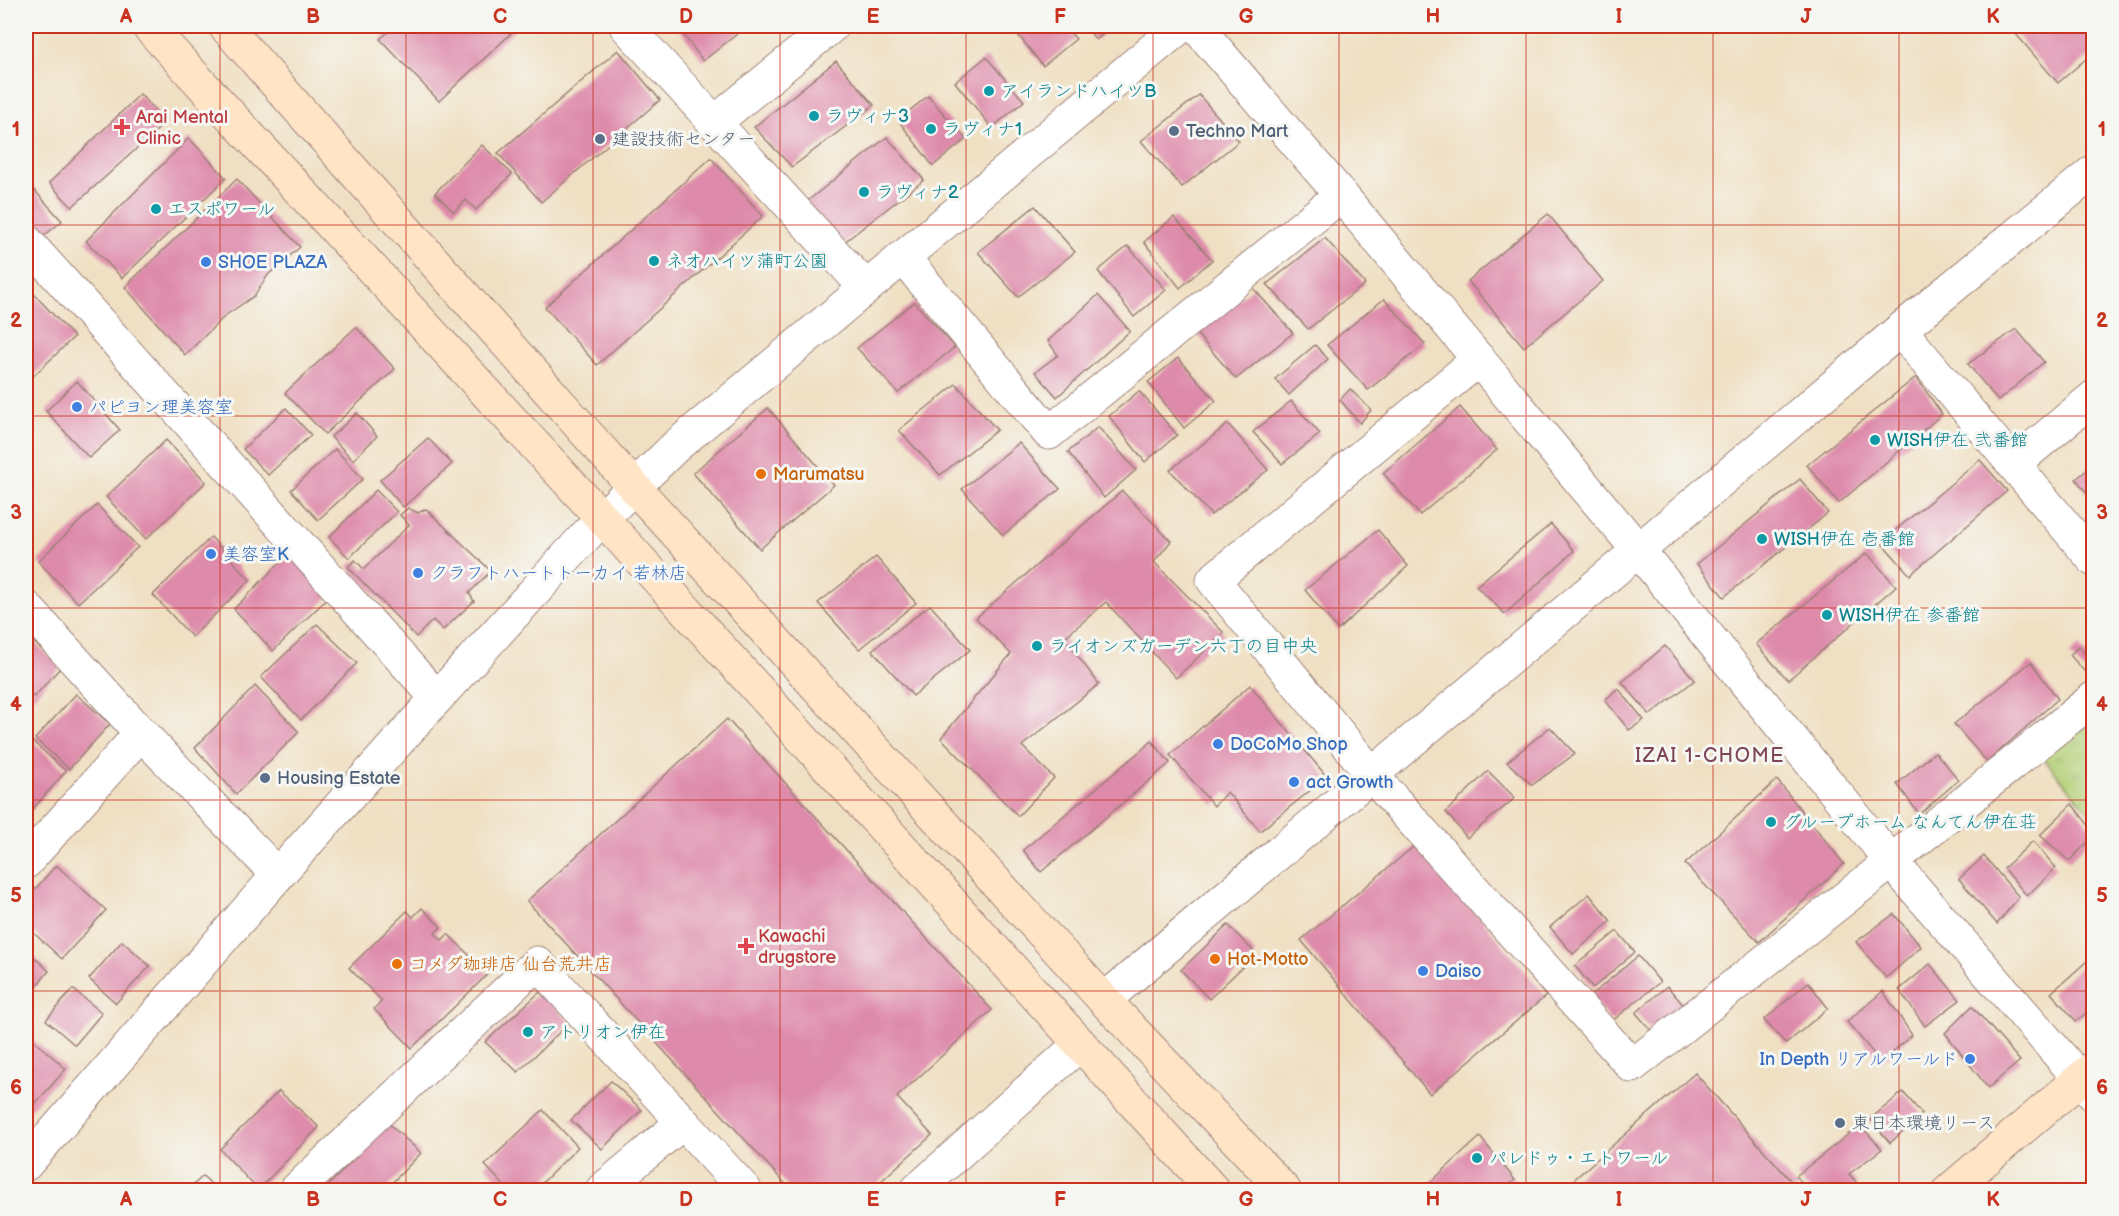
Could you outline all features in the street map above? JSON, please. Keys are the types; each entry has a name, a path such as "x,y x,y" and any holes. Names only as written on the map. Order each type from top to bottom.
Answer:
{"street":[{"path":"148,26 602,518 1212,1191"},
{"path":"225,26 634,488 1104,1000 1284,1191"},
{"path":"626,26 866,288"},
{"path":"714,123 832,26"},
{"path":"26,1164 278,875 602,518 676,446 1181,26"},
{"path":"1196,26 1341,195 1638,550 1891,861 2089,1080 1950,1191"},
{"path":"1104,1000 1900,330 2094,171"},
{"path":"903,257 1049,433 1341,195"},
{"path":"26,241 437,698"},
{"path":"1900,330 2094,560"},
{"path":"1479,359 1213,580 1373,775 1632,1066 2094,698"},
{"path":"2014,464 2094,397"},
{"path":"26,607 141,733 278,875"},
{"path":"26,862 141,733"},
{"path":"296,1191 537,963 745,1191"},
{"path":"917,1191 1080,1044"},
{"path":"602,1191 682,1123"}],"green space":[{"path":"2093,704 2093,817 2038,752"}],"building":[{"path":"395,26 519,26 439,101 380,39"},
{"path":"677,26 747,26 703,61"},
{"path":"1011,26 1064,26 1076,39 1043,66"},
{"path":"1085,26 1113,26 1096,40"},
{"path":"2009,26 2094,26 2094,52 2058,83"},
{"path":"618,50 660,100 541,202 498,153"},
{"name":"アイランドハイツB","path":"986,57 1024,101 992,128 955,82"},
{"name":"ラヴィナ3","path":"836,61 874,105 792,167 754,127"},
{"path":"140,94 166,122 72,207 49,183"},
{"path":"1199,95 1239,141 1182,187 1141,141"},
{"name":"ラヴィナ1","path":"928,96 966,139 933,166 898,120"},
{"name":"ラヴィナ2","path":"887,137 924,180 843,243 805,203"},
{"name":"エスポワール","path":"189,138 226,178 122,278 86,241"},
{"path":"482,145 512,174 476,210 466,200 454,212 435,193"},
{"name":"ネオハイツ蒲町公園","path":"711,158 763,216 597,365 545,307"},
{"path":"237,179 300,247 268,275 254,296 226,315 185,355 125,287"},
{"path":"28,183 62,221 40,239 26,223 26,186"},
{"path":"1035,206 1075,252 1018,297 978,252"},
{"path":"1548,214 1603,281 1524,347 1468,281"},
{"path":"1174,217 1212,260 1180,288 1144,242"},
{"path":"1325,238 1365,284 1308,329 1267,284"},
{"path":"1128,246 1166,290 1134,317 1098,271"},
{"path":"1253,288 1293,333 1236,379 1196,333"},
{"path":"34,294 74,337 26,383 26,302"},
{"path":"1098,295 1130,331 1057,397 1035,372 1058,355 1048,341"},
{"path":"1384,299 1425,344 1368,390 1327,345"},
{"path":"914,302 955,347 898,393 857,348"},
{"path":"356,327 395,369 325,434 285,393"},
{"path":"2016,329 2044,362 1998,401 1968,364"},
{"path":"1315,345 1328,359 1289,395 1275,379"},
{"path":"1178,358 1216,401 1184,428 1148,382"},
{"name":"WISH伊在 弐番館","path":"1916,377 1942,414 1839,503 1807,465"},
{"path":"77,381 120,430 89,458 46,411"},
{"path":"956,384 997,430 940,475 899,430"},
{"path":"1350,389 1371,410 1360,423 1340,400"},
{"path":"1139,391 1177,435 1145,462 1109,416"},
{"path":"1291,401 1320,434 1282,464 1253,432"},
{"path":"1460,407 1497,450 1420,515 1383,473"},
{"path":"286,408 311,435 268,475 243,449"},
{"path":"768,408 834,485 760,549 693,473"},
{"path":"357,413 377,436 353,460 331,437"},
{"path":"1228,424 1268,470 1211,515 1170,470"},
{"path":"1098,427 1136,470 1104,498 1068,452"},
{"path":"428,438 452,464 403,507 380,480"},
{"path":"166,440 206,482 146,539 106,497"},
{"path":"1019,443 1060,489 1003,535 962,489"},
{"path":"335,449 363,479 318,520 291,490"},
{"path":"1980,460 2007,491 1910,575 1881,542"},
{"path":"2094,464 2094,502 2076,479"},
{"name":"WISH伊在 壱番館","path":"1800,479 1828,513 1724,597 1697,564"},
{"path":"376,490 397,512 349,558 329,537"},
{"name":"ライオンズガーデン六丁の目中央","path":"1122,491 1171,541 1154,562 1224,633 1176,678 1106,602 1064,638 1099,684 1022,746 1054,778 1018,816 941,738 1011,654 976,618"},
{"path":"97,505 138,547 78,603 38,561"},
{"path":"408,508 418,513 426,509 491,571 469,593 474,601 443,630 433,620 416,637 348,567 355,560 364,569 409,525 400,515"},
{"path":"1551,524 1574,551 1505,614 1476,586"},
{"path":"1378,530 1408,566 1338,630 1305,590"},
{"path":"211,537 250,580 192,637 153,595"},
{"path":"292,550 332,594 273,651 234,609"},
{"name":"WISH伊在 参番館","path":"1867,553 1896,586 1788,680 1756,644"},
{"path":"876,557 916,603 859,649 818,603"},
{"path":"930,605 970,650 913,696 872,650"},
{"path":"317,624 357,663 301,720 261,677"},
{"path":"26,635 61,667 34,697 26,689"},
{"path":"1665,646 1695,680 1650,715 1622,682"},
{"path":"2079,646 2093,664 2084,671 2070,655"},
{"path":"2031,662 2058,699 1987,762 1954,724"},
{"path":"1250,685 1327,777 1260,831 1227,792 1214,806 1170,755"},
{"path":"255,686 299,732 236,794 195,748"},
{"path":"1618,688 1644,720 1629,730 1605,700"},
{"path":"76,694 110,724 69,769 35,739"},
{"path":"727,719 992,1010 897,1097 932,1135 871,1190 791,1190 527,901"},
{"path":"1550,727 1575,754 1532,785 1507,762"},
{"path":"32,741 66,771 26,817 26,748"},
{"path":"1152,741 1170,763 1041,872 1023,850"},
{"path":"1935,752 1959,780 1919,814 1897,784"},
{"path":"1488,771 1515,798 1467,838 1446,812"},
{"name":"グループホーム なんてん伊在荘","path":"1777,780 1844,864 1759,942 1685,864"},
{"path":"2072,804 2094,832 2094,836 2069,861 2040,835"},
{"path":"2033,841 2056,868 2027,896 2004,868"},
{"path":"1418,843 1546,996 1430,1094 1301,940"},
{"path":"1984,856 2019,897 1997,924 1959,879"},
{"path":"56,865 106,910 62,959 26,926 26,900"},
{"path":"1589,894 1611,921 1573,954 1550,927"},
{"path":"422,908 441,927 435,933 442,940 448,934 488,974 412,1048 374,1009 382,1001 349,968 407,911 413,917"},
{"path":"1894,914 1921,947 1886,978 1856,942"},
{"path":"1228,925 1256,954 1209,999 1181,970"},
{"path":"1617,931 1635,952 1593,988 1575,966"},
{"path":"122,941 150,966 116,1003 89,979"},
{"path":"26,949 49,971 26,998"},
{"path":"2094,955 2094,1007 2076,1021 2051,993"},
{"path":"1638,956 1660,982 1611,1022 1590,996"},
{"path":"1930,964 1960,1000 1925,1026 1899,990"},
{"path":"1808,982 1828,1008 1786,1044 1764,1020"},
{"path":"1667,986 1686,1008 1655,1035 1636,1013"},
{"path":"73,989 102,1013 75,1045 46,1020"},
{"path":"1883,991 1912,1035 1881,1062 1847,1022"},
{"name":"アトリオン伊在","path":"540,992 570,1022 518,1072 485,1042"},
{"path":"1972,1006 2020,1061 1988,1088 1945,1033"},
{"path":"26,1033 66,1069 26,1114"},
{"path":"1695,1073 1799,1190 1562,1190"},
{"path":"611,1081 642,1110 602,1149 571,1120"},
{"path":"279,1091 319,1127 258,1190 220,1149"},
{"path":"1903,1092 1922,1114 1890,1143 1870,1119"},
{"path":"543,1110 578,1147 535,1190 508,1190 485,1165"},
{"path":"388,1123 421,1153 385,1190 329,1190 326,1188"},
{"path":"1860,1125 1882,1149 1849,1174 1857,1183 1850,1190 1809,1190 1796,1176"},
{"name":"パレドゥ・エトワール","path":"1480,1137 1515,1180 1503,1190 1422,1190"},
{"path":"203,1176 217,1190 188,1190"}],"place":[{"name":"アイランドハイツB","path":"989,91"},
{"name":"ラヴィナ3","path":"814,116"},
{"name":"Arai Mental Clinic","path":"122,127"},
{"name":"ラヴィナ1","path":"931,129"},
{"name":"Techno Mart","path":"1174,131"},
{"name":"建設技術センター","path":"600,139"},
{"name":"ラヴィナ2","path":"864,192"},
{"name":"エスポワール","path":"156,209"},
{"name":"ネオハイツ蒲町公園","path":"654,261"},
{"name":"SHOE PLAZA","path":"206,262"},
{"name":"パピヨン理美容室","path":"77,407"},
{"name":"WISH伊在 弐番館","path":"1875,440"},
{"name":"Marumatsu","path":"761,474"},
{"name":"WISH伊在 壱番館","path":"1762,539"},
{"name":"美容室K","path":"211,554"},
{"name":"クラフトハートトーカイ 若林店","path":"418,573"},
{"name":"WISH伊在 参番館","path":"1827,615"},
{"name":"ライオンズガーデン六丁の目中央","path":"1037,646"},
{"name":"DoCoMo Shop","path":"1218,744"},
{"name":"Housing Estate","path":"265,778"},
{"name":"act Growth","path":"1294,782"},
{"name":"グループホーム なんてん伊在荘","path":"1771,822"},
{"name":"Kawachi drugstore","path":"746,946"},
{"name":"Hot-Motto","path":"1215,959"},
{"name":"コメダ珈琲店 仙台荒井店","path":"397,964"},
{"name":"Daiso","path":"1423,971"},
{"name":"アトリオン伊在","path":"528,1032"},
{"name":"In Depth リアルワールド","path":"1970,1059"},
{"name":"東日本環境リース","path":"1840,1123"},
{"name":"パレドゥ・エトワール","path":"1477,1158"}],"district":[{"name":"IZAI 1-CHOME","path":"1710,755"}]}
